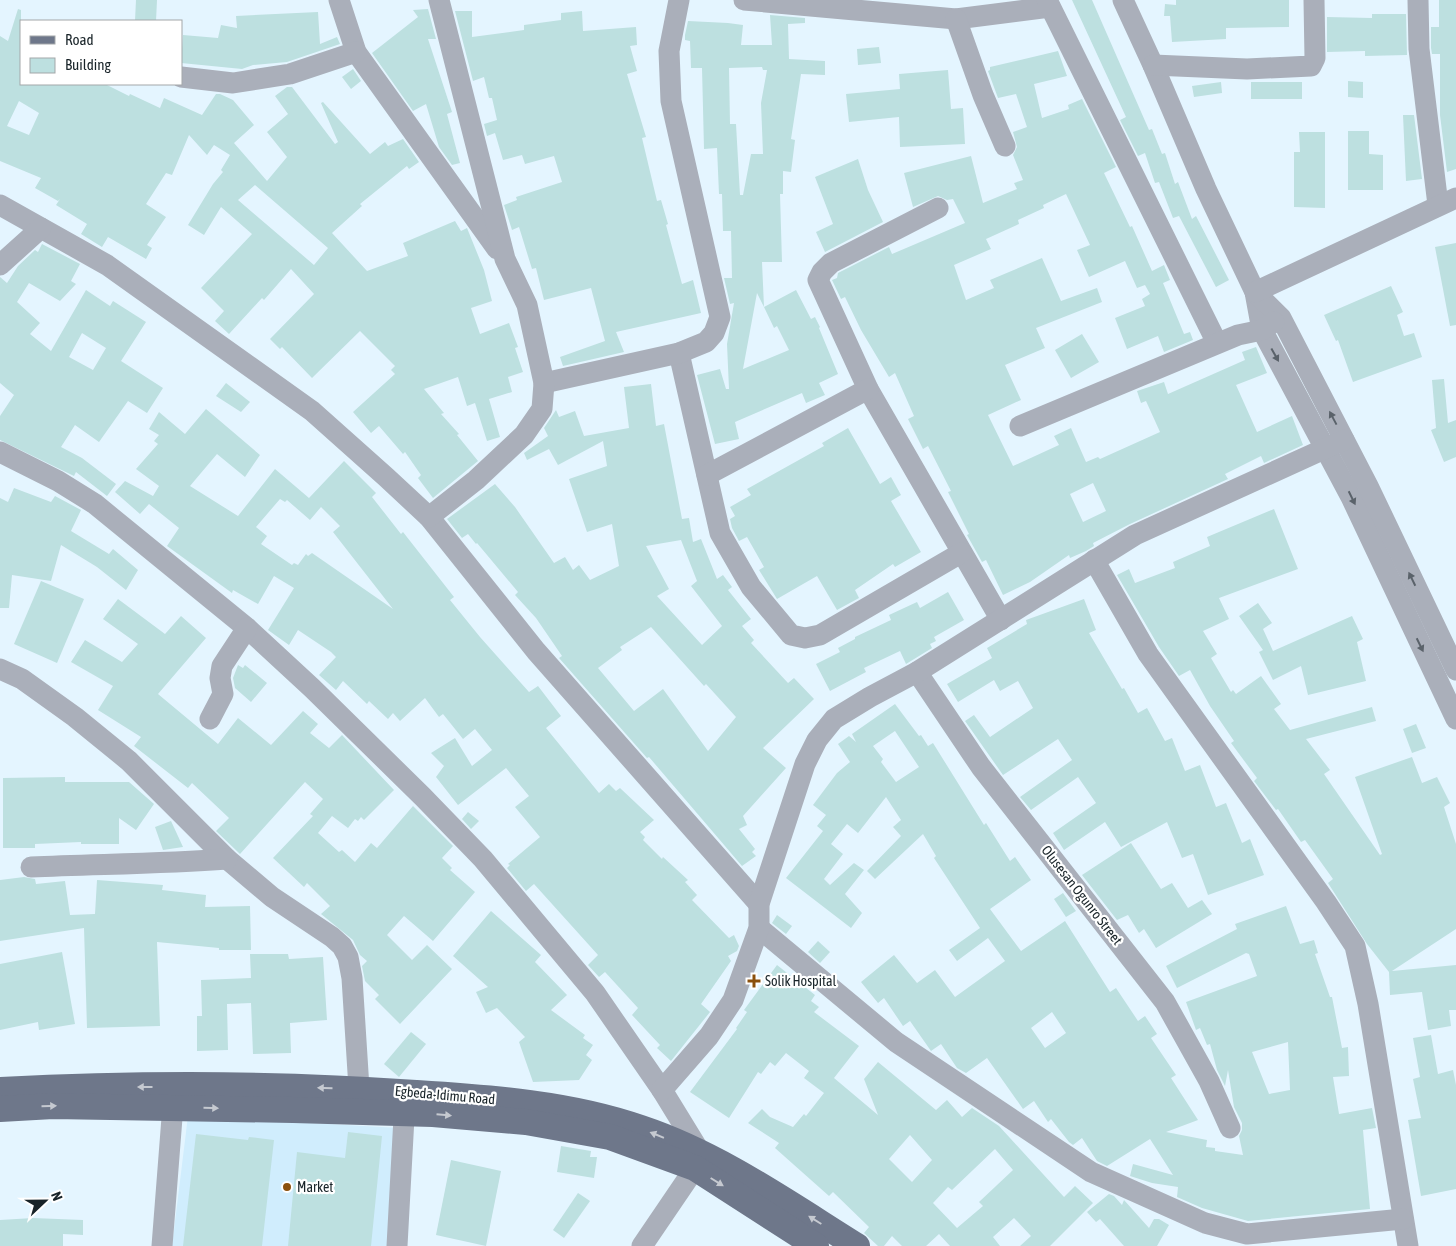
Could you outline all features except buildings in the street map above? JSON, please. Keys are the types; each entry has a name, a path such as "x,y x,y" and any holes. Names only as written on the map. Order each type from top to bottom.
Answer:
{"main road":[{"name":"Egbeda-Idimu Road","path":"0,1090 174,1097 360,1100 405,1103 479,1097 557,1107 640,1128 857,1246"},
{"name":"Egbeda-Idimu Road","path":"0,1109 174,1097"},
{"name":"Egbeda-Idimu Road","path":"698,1160 816,1246"}],"street":[{"path":"339,0 356,52 505,260 527,305 544,383 542,409 524,435 476,480 429,518"},
{"path":"439,0 505,260"},
{"path":"544,383 678,353 706,342 714,333 720,317 671,101 669,51 679,0"},
{"path":"744,0 826,3 956,19 1049,4 1217,343"},
{"path":"1123,0 1206,189 1255,292 1262,330 1335,444 1456,670"},
{"path":"1153,65 1247,69 1311,66 1315,58 1314,0"},
{"path":"1255,292 1447,202 1419,49 1418,0"},
{"path":"956,19 983,95 1005,146"},
{"path":"182,77 233,83 290,74 356,52"},
{"path":"0,205 106,265 312,411 429,518 536,651 759,904"},
{"path":"938,208 831,263 822,272 818,280 868,389 1001,620"},
{"path":"0,265 41,228"},
{"path":"1255,292 1281,318 1456,719"},
{"path":"1020,426 1217,343 1238,335 1262,330 1281,318"},
{"path":"678,353 720,533 751,587 791,635 805,638 820,635 962,552"},
{"path":"707,475 868,389"},
{"path":"662,1090 709,1036 733,1000 759,928 759,904 805,764 817,740 834,719 917,672 1135,535 1335,444"},
{"path":"0,452 58,481 89,500 246,628 319,695 483,859 595,993 662,1090 698,1160 642,1246"},
{"path":"1094,560 1148,654 1326,902 1355,946 1368,1004 1408,1246"},
{"path":"210,719 223,694 220,678 222,666 246,628"},
{"path":"0,669 22,679 129,761 226,859 272,897 332,937 342,946 348,957 352,978 360,1100"},
{"name":"Olusesan Ogunro Street","path":"917,672 981,767 1165,1002 1209,1081 1230,1128"},
{"path":"31,867 105,863 163,864 226,859"},
{"path":"759,928 896,1042 1091,1172 1205,1223 1247,1234 1403,1219"},
{"path":"162,1246 174,1097"},
{"path":"396,1246 405,1103"}],"shaded area":[{"name":"Market","path":"188,1116 399,1128 391,1246 172,1246"}],"place":[{"name":"Solik Hospital","path":"754,981"},
{"name":"Market","path":"287,1187"}]}
